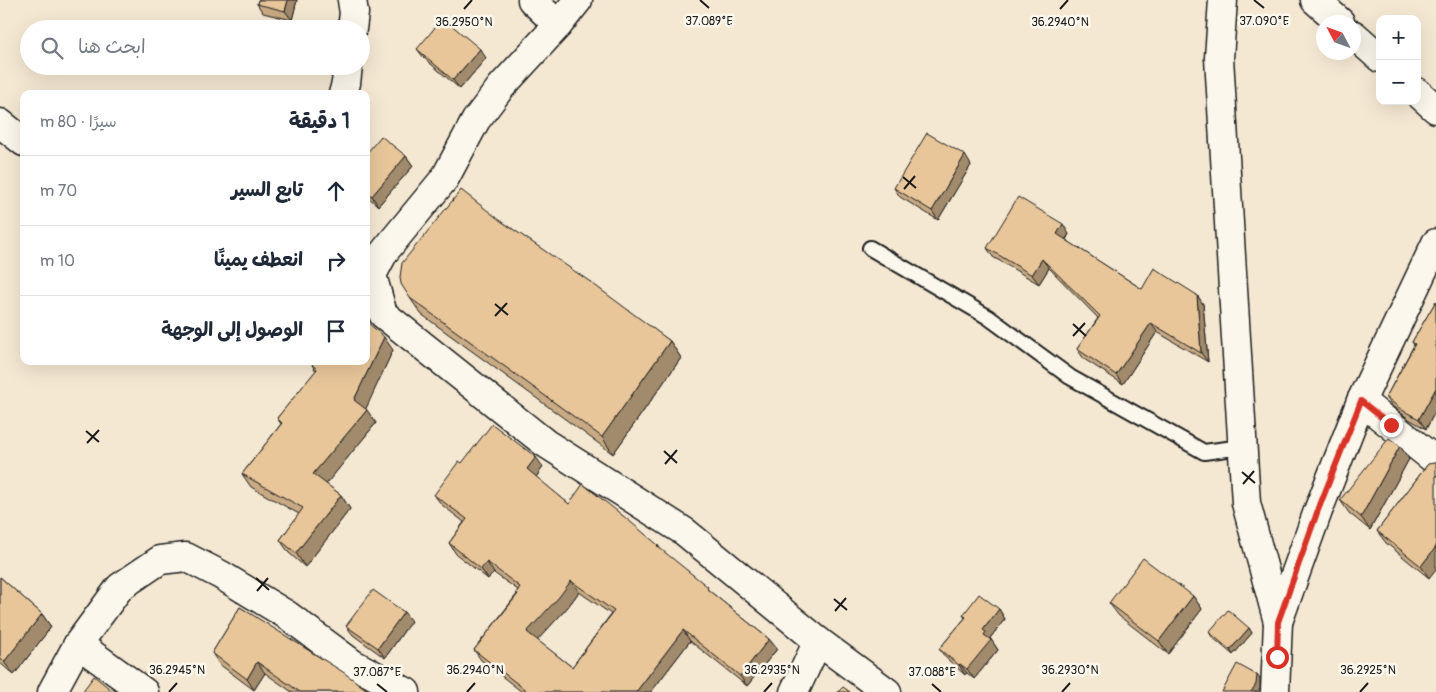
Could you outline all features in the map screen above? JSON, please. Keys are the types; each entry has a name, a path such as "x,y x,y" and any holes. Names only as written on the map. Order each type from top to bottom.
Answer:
{"street":[{"path":"352,0 353,20"},
{"path":"532,0 558,25"},
{"path":"370,273 384,252 445,178 476,120 501,87 558,25 578,0"},
{"path":"1223,0 1219,58 1246,503 1278,622"},
{"path":"1314,0 1332,15"},
{"path":"1361,41 1376,54"},
{"path":"344,90 346,75"},
{"path":"1421,96 1436,109"},
{"path":"0,123 20,139"},
{"path":"1275,692 1278,622 1318,510 1361,401 1436,243"},
{"path":"370,277 383,314 545,443 684,532 818,641 887,692"},
{"path":"1361,401 1436,461"},
{"path":"52,692 78,644 120,587 160,560 186,557 221,575 287,615 353,664 406,692"},
{"path":"794,692 818,641"},
{"path":"78,644 144,692"}],"lane":[{"path":"870,248 988,317 1070,377 1204,452 1242,447"}],"building":[{"path":"258,0 288,0 285,11 257,4"},
{"path":"443,18 480,49 453,80 417,49"},
{"path":"927,133 965,155 932,211 894,188"},
{"path":"381,136 406,156 372,196 370,195 370,149"},
{"path":"461,190 501,221 589,281 670,341 602,437 410,298 401,284 402,263"},
{"path":"1018,197 1063,224 1057,234 1142,289 1154,268 1197,295 1201,353 1151,323 1116,375 1077,349 1100,316 1042,259 1032,275 987,248"},
{"path":"1436,301 1436,388 1419,419 1402,410 1386,397 1415,344 1412,342"},
{"path":"370,325 384,337 354,400 367,410 313,474 341,495 296,553 280,540 303,508 242,474 282,423 277,418 317,369 312,365 370,365"},
{"path":"492,424 536,457 527,469 569,504 583,484 769,639 740,676 683,630 636,692 528,692 474,650 518,594 516,593 520,587 487,562 481,569 449,543 467,519 434,495 459,461 462,463","holes":["571,581 614,611 572,667 527,632"]},
{"path":"1389,438 1400,446 1361,517 1340,500"},
{"path":"1436,462 1436,547 1421,566 1377,531 1428,464"},
{"path":"1143,558 1193,596 1159,641 1109,603"},
{"path":"0,577 42,614 4,662 0,658"},
{"path":"373,590 404,612 378,648 346,626"},
{"path":"979,594 999,609 983,630 986,632 984,635 991,640 967,669 939,649 966,617 963,615"},
{"path":"240,607 343,672 370,692 300,692 257,662 247,679 212,653"},
{"path":"1228,610 1249,628 1230,650 1209,632"},
{"path":"1237,664 1257,675 1256,684 1251,692 1222,692"},
{"path":"94,676 114,692 82,692"},
{"path":"843,687 850,692 838,692"}],"route":[{"path":"1277,657 1278,622 1318,510 1361,401 1391,425"}]}
